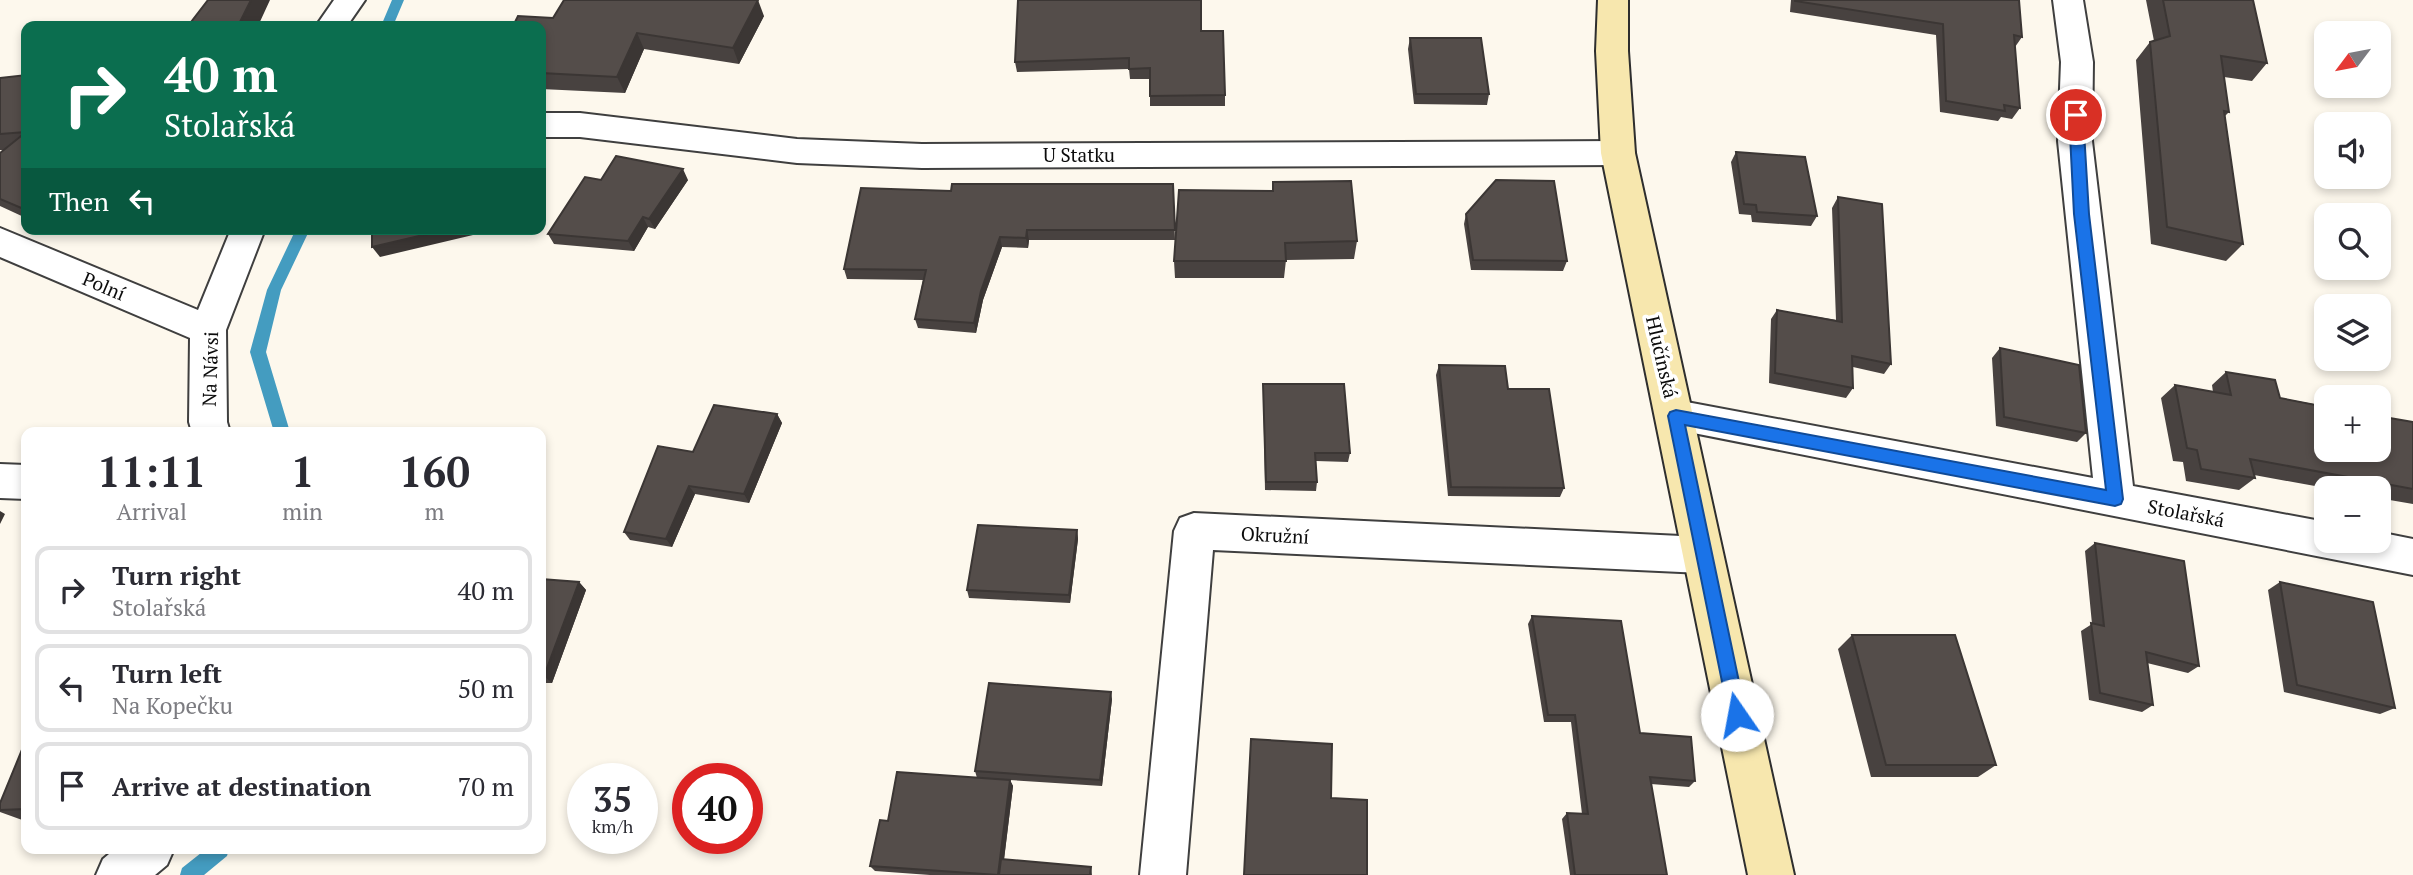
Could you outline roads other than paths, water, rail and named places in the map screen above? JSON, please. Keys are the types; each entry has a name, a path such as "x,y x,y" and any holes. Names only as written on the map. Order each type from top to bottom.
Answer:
{"street":[{"path":"335,21 350,0"},
{"name":"Hlučínská","path":"1613,0 1612,51 1618,153 1676,416 1702,555 1771,875"},
{"path":"2068,0 2077,62 2075,141 2115,499"},
{"name":"U Statku","path":"546,125 580,125 797,151 922,156 1618,153"},
{"name":"Na Návsi","path":"210,427 208,330 246,235"},
{"name":"Polní","path":"0,242 208,330"},
{"name":"Stolařská","path":"1676,416 2314,537"},
{"path":"0,481 21,481"},
{"name":"Okružní","path":"1163,875 1194,531 1702,555"},
{"name":"Stolařská","path":"2391,553 2413,557"},
{"path":"119,875 145,854"}],"waterway":[{"path":"389,21 398,0"},
{"path":"280,427 258,352 274,290 300,235"},
{"path":"189,875 214,854"}]}
